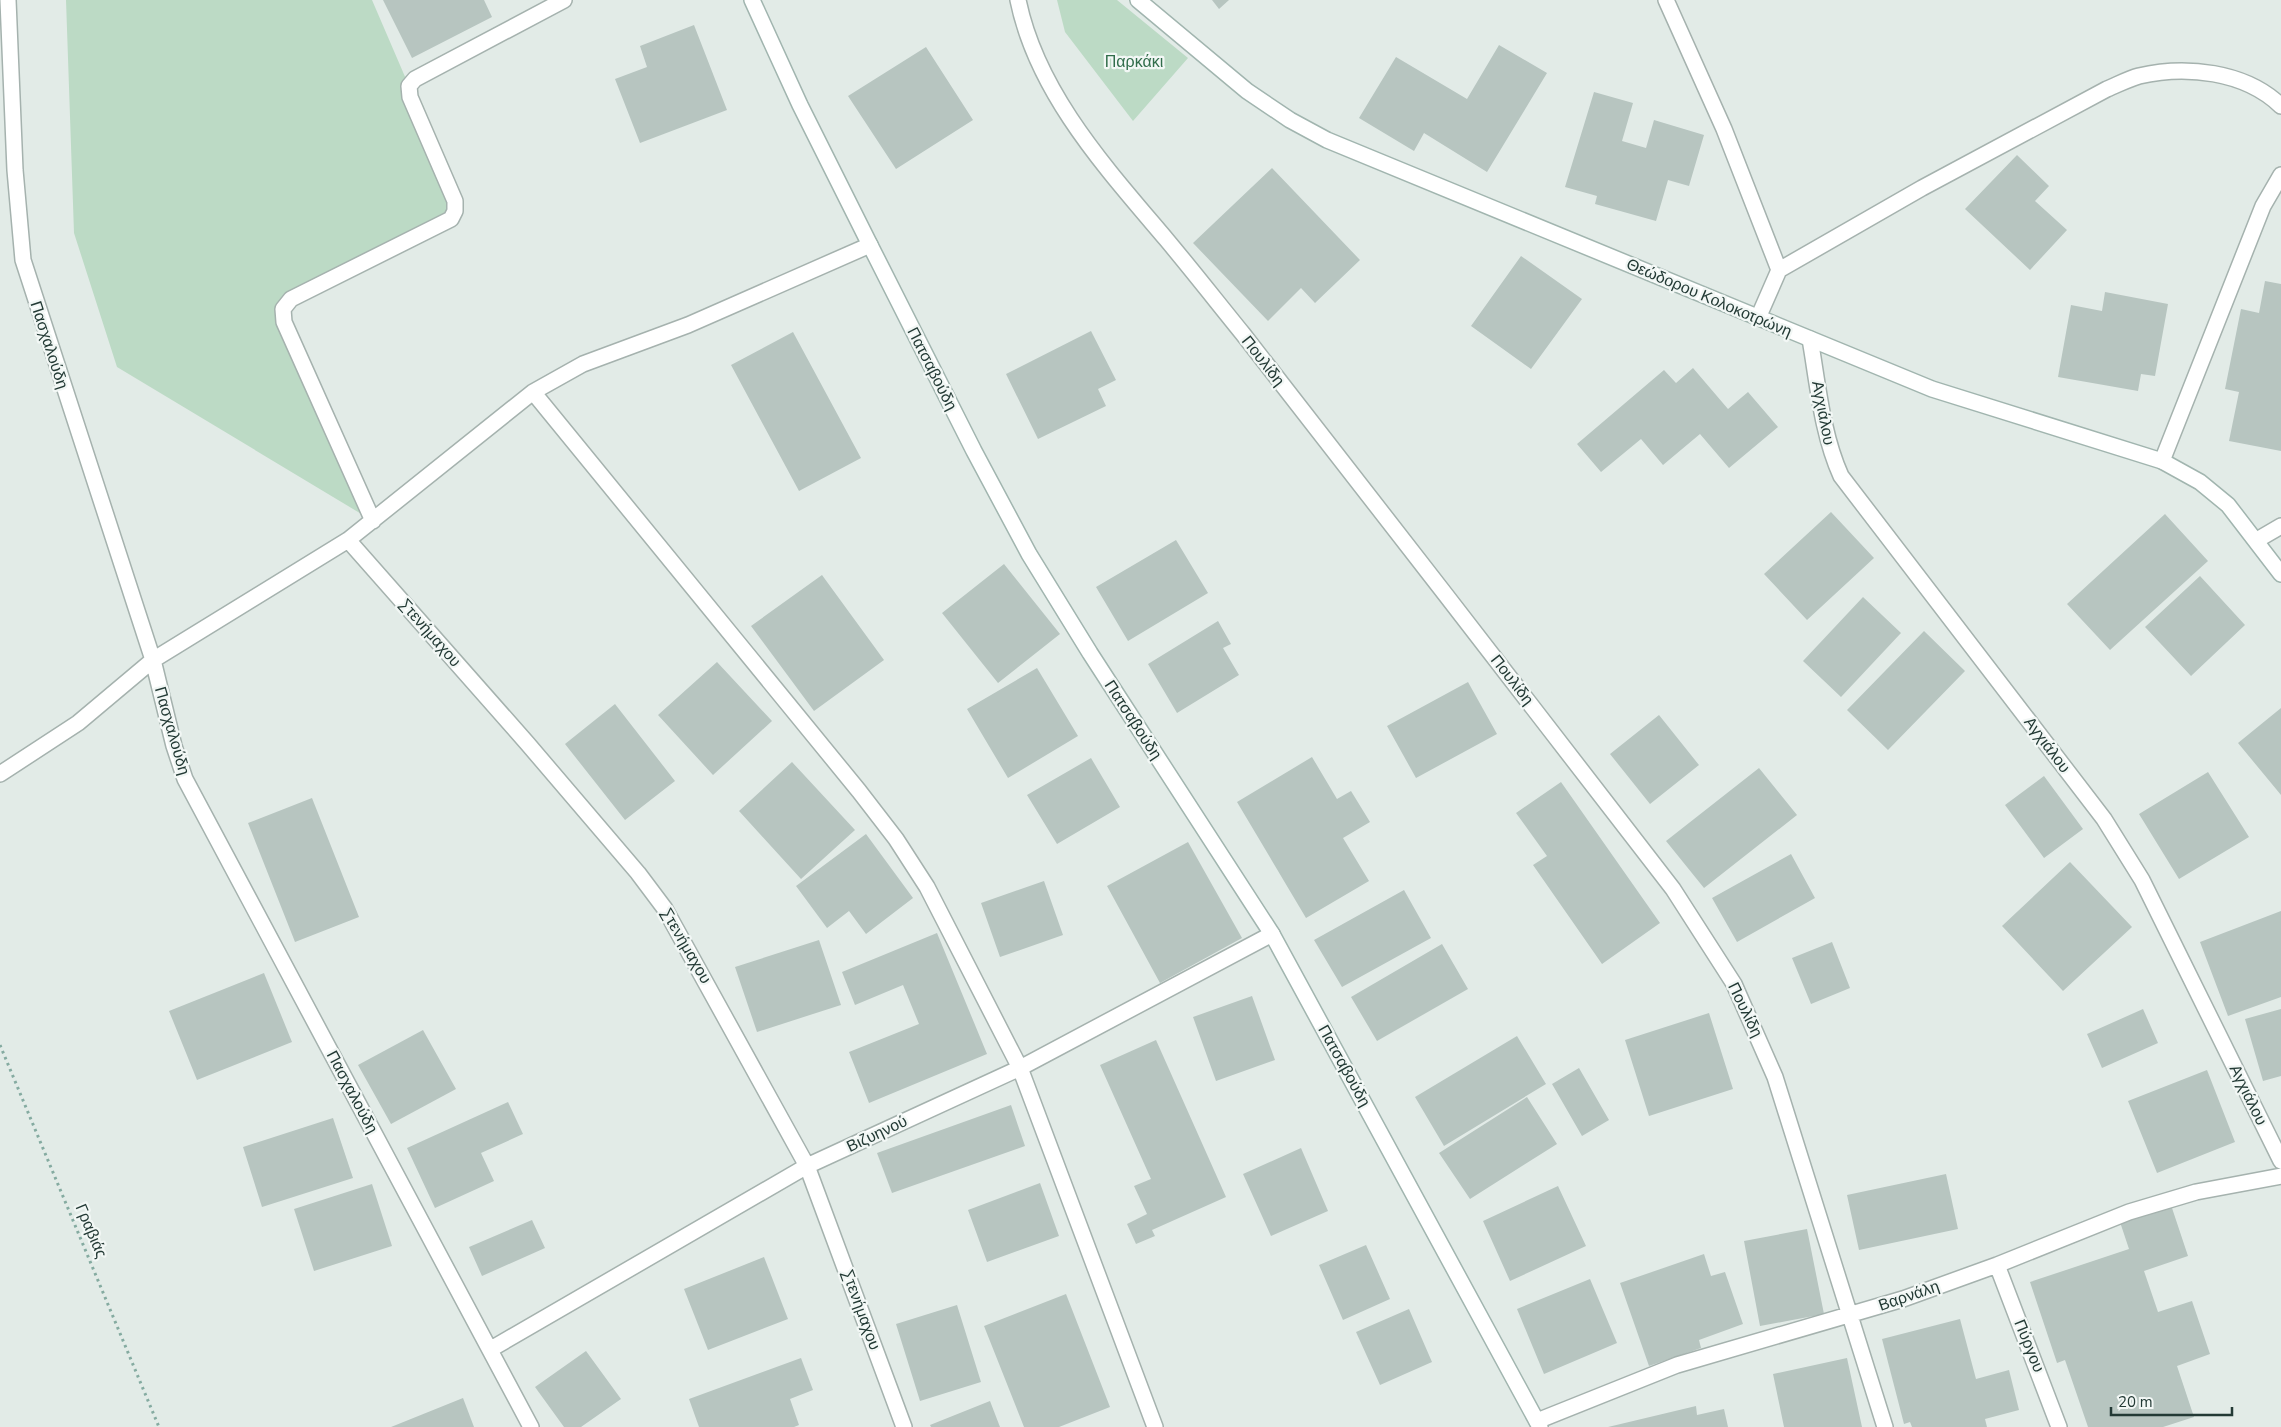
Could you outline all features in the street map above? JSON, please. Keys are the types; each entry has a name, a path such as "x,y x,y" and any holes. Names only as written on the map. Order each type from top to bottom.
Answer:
{"street":[{"name":"Πασχαλούδη","path":"8,0 7,170 28,278 153,660 184,779 491,1349 531,1427"},
{"path":"373,521 284,322 284,309 291,298 451,219 455,211 455,201 410,97 410,86 415,79 564,0"},
{"name":"Πατσαβούδη","path":"752,0 800,105 870,246 974,451 1029,554 1090,653 1272,934 1539,1424"},
{"name":"Πουλίδη","path":"1018,0 1030,39 1048,83 1105,167 1197,276 1667,881 1705,936 1734,984 1775,1077 1885,1427"},
{"name":"Θεώδορου Κολοκοτρώνη","path":"1138,0 1247,91 1290,120 1327,140 1932,389 2162,461 2200,482 2228,505 2257,540 2281,574"},
{"path":"1666,0 1724,129 1779,270"},
{"path":"1758,318 1779,270 1922,188 2107,89 2137,76 2161,72 2213,74 2254,86 2281,106"},
{"path":"2162,461 2263,206 2281,175"},
{"path":"0,774 78,724 153,660 348,540 533,392 584,364 688,325 870,246"},
{"name":"Αγχιάλου","path":"1810,340 1832,458 1841,476 2104,819 2142,880 2281,1162"},
{"path":"533,392 896,839 927,886 1020,1068 1155,1427"},
{"path":"2257,540 2281,526"},
{"name":"Στενήμαχου","path":"348,540 527,743 638,873 665,909 807,1166 904,1427"},
{"name":"Βιζυηνού","path":"491,1349 807,1166 1020,1068 1272,934"},
{"name":"Βαρνάλη","path":"1539,1424 1677,1364 1850,1316 1996,1265 2129,1212 2196,1192 2281,1176"},
{"name":"Πύργου","path":"1996,1265 2059,1427"}],"path":[{"name":"Γραβιάς","path":"0,1045 159,1427"}],"green space":[{"path":"66,0 372,0 409,86 455,211 283,309 373,521 117,367 74,233"},
{"name":"Παρκάκι","path":"1057,0 1117,0 1188,58 1133,121 1065,32"}],"building":[{"path":"383,0 484,0 492,17 412,58"},
{"path":"1212,0 1229,0 1219,9"},
{"path":"694,25 727,110 640,143 615,79 647,67 640,46"},
{"path":"1499,45 1547,73 1487,172 1424,133 1414,151 1359,118 1396,57 1467,99"},
{"path":"926,47 973,120 896,169 848,96"},
{"path":"1594,92 1633,103 1622,141 1646,148 1654,120 1704,135 1689,186 1668,180 1656,221 1595,204 1597,196 1565,187"},
{"path":"2017,155 2049,186 2035,201 2067,230 2030,270 1965,209"},
{"path":"1272,168 1360,260 1315,303 1301,288 1268,321 1193,243"},
{"path":"1521,256 1582,299 1531,369 1471,326"},
{"path":"2265,281 2281,284 2281,451 2229,441 2239,392 2225,389 2241,309 2259,313"},
{"path":"2105,292 2168,304 2155,376 2141,374 2138,391 2058,377 2071,305 2102,311"},
{"path":"1091,331 1116,380 1098,389 1106,406 1038,439 1006,374"},
{"path":"793,332 861,458 799,491 731,365"},
{"path":"1693,368 1728,409 1748,392 1778,427 1729,468 1700,434 1663,465 1641,439 1601,472 1577,444 1664,370 1676,383"},
{"path":"1831,512 1874,558 1807,620 1764,574"},
{"path":"2165,514 2208,561 2110,650 2067,604"},
{"path":"1176,540 1208,593 1128,641 1096,587"},
{"path":"1004,564 1060,634 998,683 942,613"},
{"path":"822,575 884,660 814,711 751,626"},
{"path":"2200,576 2245,625 2191,676 2145,627"},
{"path":"1863,597 1901,633 1841,697 1803,661"},
{"path":"1218,621 1231,644 1223,648 1239,675 1177,713 1148,664"},
{"path":"1924,631 1965,671 1888,750 1847,710"},
{"path":"717,662 772,721 713,775 658,715"},
{"path":"1037,668 1078,736 1008,778 967,709"},
{"path":"1468,682 1497,734 1416,778 1387,726"},
{"path":"615,704 675,781 625,820 565,744"},
{"path":"2281,708 2281,795 2238,743"},
{"path":"1659,715 1699,765 1650,804 1610,754"},
{"path":"1312,757 1337,799 1351,791 1370,822 1343,838 1369,881 1306,918 1237,802"},
{"path":"1091,758 1120,807 1057,844 1027,795"},
{"path":"792,762 855,830 801,879 739,811"},
{"path":"1759,768 1797,815 1704,888 1666,841"},
{"path":"2208,772 2249,837 2179,879 2139,814"},
{"path":"2044,776 2083,829 2044,858 2005,805"},
{"path":"1561,782 1660,923 1602,964 1533,865 1547,856 1516,813"},
{"path":"312,798 359,917 295,942 248,823"},
{"path":"866,834 913,898 866,934 849,911 827,928 796,886"},
{"path":"1188,842 1242,938 1160,983 1107,886"},
{"path":"1791,854 1815,898 1737,942 1712,898"},
{"path":"2070,862 2132,927 2063,991 2002,926"},
{"path":"1044,881 1063,935 1000,957 981,903"},
{"path":"1404,890 1431,938 1342,987 1314,940"},
{"path":"2281,911 2281,997 2228,1016 2200,942"},
{"path":"937,933 987,1054 869,1103 849,1052 919,1024 903,985 855,1005 842,972"},
{"path":"819,940 841,1005 757,1032 735,967"},
{"path":"1832,942 1850,988 1811,1004 1792,958"},
{"path":"1442,944 1468,989 1377,1041 1351,997"},
{"path":"264,973 292,1042 197,1080 169,1011"},
{"path":"1252,996 1275,1060 1216,1081 1193,1017"},
{"path":"2143,1009 2158,1043 2102,1068 2087,1034"},
{"path":"2281,1009 2281,1076 2263,1081 2245,1019"},
{"path":"1709,1013 1733,1089 1649,1116 1625,1040"},
{"path":"423,1030 456,1089 391,1124 358,1065"},
{"path":"1517,1036 1546,1084 1444,1146 1415,1097"},
{"path":"1156,1040 1226,1197 1152,1230 1155,1236 1136,1244 1127,1224 1147,1214 1134,1186 1151,1179 1100,1065"},
{"path":"1579,1068 1609,1120 1582,1136 1552,1084"},
{"path":"2207,1070 2235,1142 2157,1173 2128,1101"},
{"path":"1527,1097 1557,1144 1470,1199 1439,1153"},
{"path":"508,1102 523,1134 481,1153 494,1181 435,1208 407,1148"},
{"path":"1011,1105 1025,1146 892,1193 877,1153"},
{"path":"333,1118 353,1178 262,1207 243,1147"},
{"path":"1301,1148 1328,1211 1271,1236 1243,1174"},
{"path":"1946,1174 1958,1229 1859,1250 1847,1195"},
{"path":"1040,1183 1059,1236 987,1262 968,1210"},
{"path":"372,1184 392,1246 314,1271 294,1209"},
{"path":"1558,1186 1586,1246 1510,1281 1483,1221"},
{"path":"2171,1205 2188,1256 2144,1271 2158,1312 2192,1301 2210,1354 2177,1366 2194,1417 2163,1427 2088,1427 2065,1360 2057,1363 2030,1282 2129,1249 2120,1222"},
{"path":"532,1220 545,1248 482,1276 469,1247"},
{"path":"1807,1229 1824,1314 1760,1326 1744,1241"},
{"path":"1366,1245 1390,1299 1343,1320 1319,1265"},
{"path":"1704,1254 1711,1276 1725,1272 1743,1324 1699,1340 1701,1348 1649,1366 1620,1283"},
{"path":"764,1257 788,1319 708,1350 684,1289"},
{"path":"1590,1279 1617,1343 1544,1374 1517,1309"},
{"path":"1066,1294 1110,1407 1059,1427 1024,1427 984,1326"},
{"path":"957,1305 981,1382 920,1401 896,1324"},
{"path":"1409,1309 1432,1362 1380,1385 1356,1332"},
{"path":"1960,1319 1976,1379 2009,1370 2019,1410 1985,1419 1987,1427 1912,1427 1910,1422 1904,1424 1882,1339"},
{"path":"586,1351 621,1399 581,1427 564,1427 535,1387"},
{"path":"801,1358 813,1390 790,1399 799,1425 794,1427 699,1427 689,1399"},
{"path":"1847,1358 1862,1427 1784,1427 1773,1374"},
{"path":"463,1398 474,1427 391,1427"},
{"path":"990,1401 1000,1427 931,1427 930,1425"},
{"path":"1696,1406 1697,1415 1724,1409 1728,1427 1608,1427"}]}
